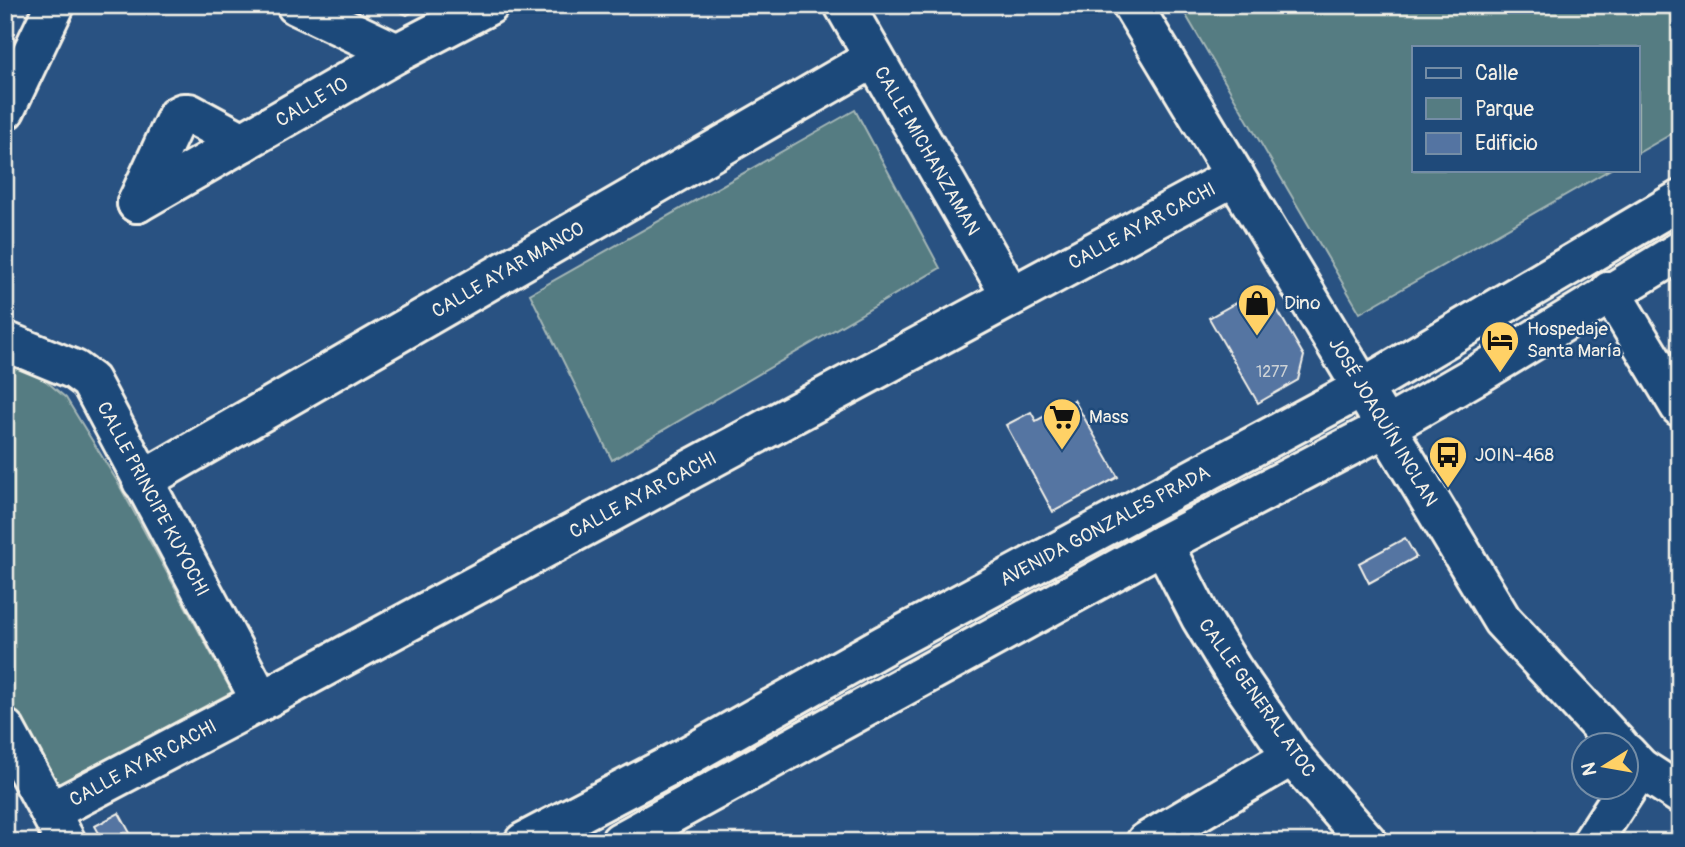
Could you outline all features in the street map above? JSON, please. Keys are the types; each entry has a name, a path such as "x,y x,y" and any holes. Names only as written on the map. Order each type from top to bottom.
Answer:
{"street":[{"path":"5,110 55,5"},
{"path":"296,5 397,53"},
{"name":"CALLE 10","path":"243,142 190,113 177,116 137,203 243,142 397,53 489,5"},
{"name":"CALLE MICHANZAMAN","path":"844,5 1012,296"},
{"name":"JOSÉ JOAQUÍN INCLAN","path":"1132,5 1503,620 1607,732"},
{"name":"CALLE AYAR MANCO","path":"142,481 874,58"},
{"name":"CALLE AYAR CACHI","path":"58,827 261,701 1235,176"},
{"name":"AVENIDA GONZALES PRADA","path":"524,842 686,757 884,645 1362,388 1680,200"},
{"path":"620,842 1163,544 1386,427 1680,251"},
{"path":"1610,291 1680,407"},
{"name":"CALLE PRINCIPE KUYOCHI","path":"5,341 87,377 261,701"},
{"name":"CALLE GENERAL ATOC","path":"1163,544 1201,618 1232,669 1292,756 1367,842"},
{"path":"5,729 58,827"},
{"path":"1146,842 1292,756"},
{"name":"JOSÉ JOAQUÍN INCLAN","path":"1640,764 1680,794"},
{"path":"1592,842 1609,802"}],"green space":[{"path":"1180,5 1680,5 1680,129 1640,152 1640,46 1412,46 1412,172 1606,172 1360,313"},
{"path":"855,110 940,268 612,460 530,294"},
{"path":"5,358 33,370 66,398 117,481 232,692 46,791 5,714"}],"building":[{"path":"385,5 425,5 407,15"},
{"name":"Dino","path":"1264,287 1304,356 1298,380 1258,403 1209,318"},
{"name":"Mass","path":"1074,400 1118,477 1053,512 1006,425 1031,412 1036,421"},
{"path":"1405,538 1416,557 1369,583 1359,563"},
{"path":"119,813 135,842 104,842 95,826"}],"place":[{"name":"Dino","path":"1257,337"},
{"name":"Hospedaje Santa María","path":"1500,374"},
{"name":"Mass","path":"1062,451"},
{"name":"JOIN-468","path":"1448,489"}]}
